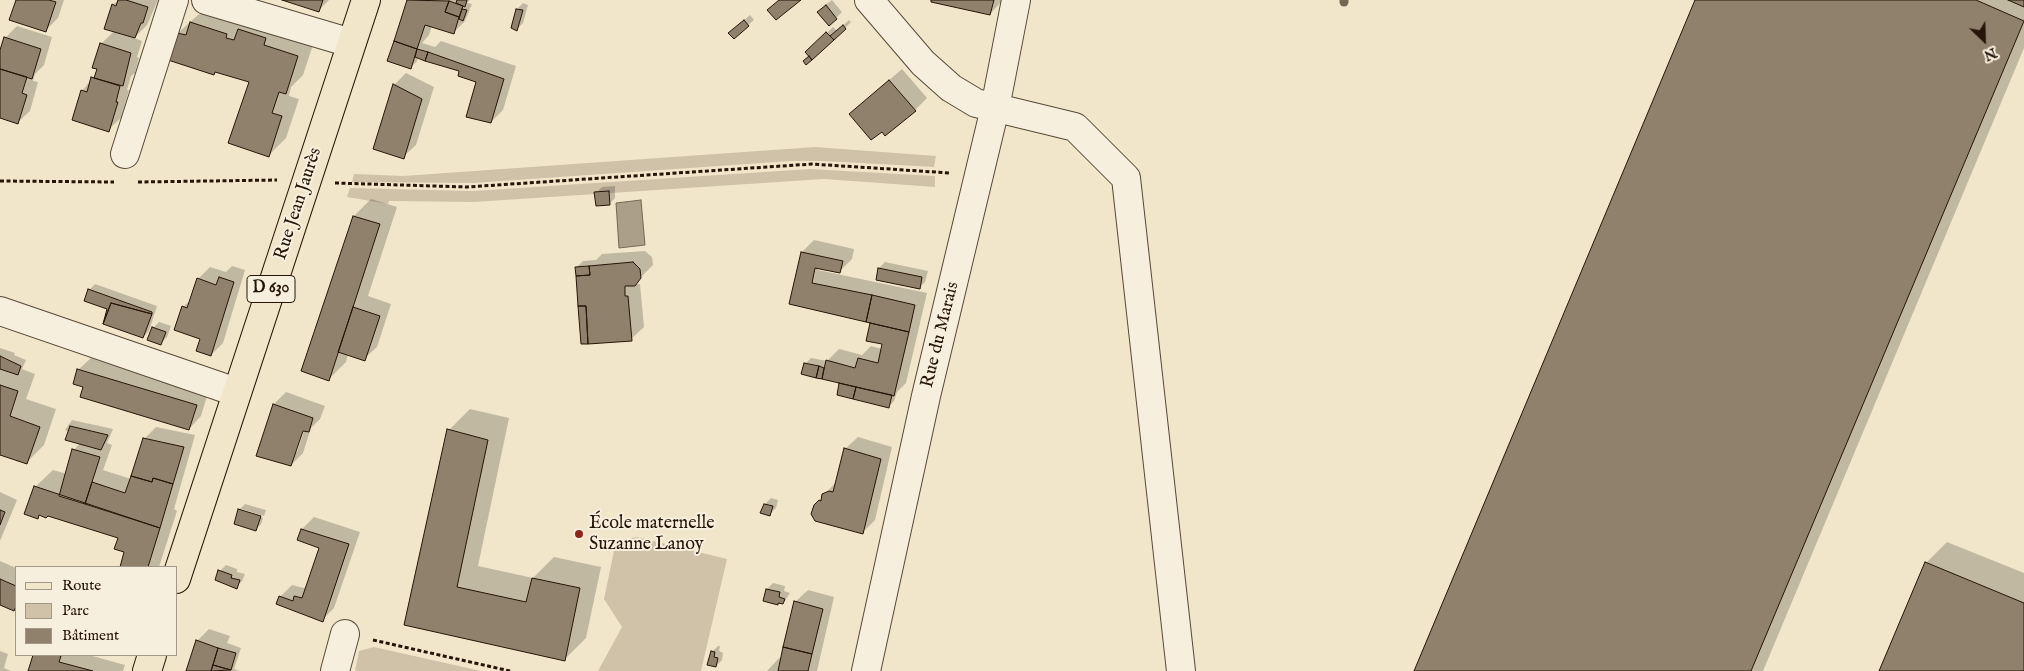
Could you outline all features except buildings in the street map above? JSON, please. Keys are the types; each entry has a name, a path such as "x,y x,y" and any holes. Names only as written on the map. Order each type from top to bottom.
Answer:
{"main road":[{"name":"Rue Jean Jaurès","path":"178,573 366,0"},
{"path":"147,671 152,656"}],"street":[{"path":"125,154 174,0"},
{"path":"206,0 351,43"},
{"path":"870,0 938,78 976,103 1075,127 1126,178 1181,671"},
{"name":"Rue du Marais","path":"866,671 920,420 994,108 1016,0"},
{"path":"0,311 236,392"},
{"path":"335,671 345,634"}],"path":[{"path":"138,182 308,178 354,184 467,187 812,164 947,172 978,176"},
{"path":"0,181 118,182"},
{"path":"345,634 510,671"}],"green space":[{"path":"815,147 936,156 934,167 791,161 473,183 352,182 354,174 403,176"},
{"path":"810,169 935,176 935,187 824,179 474,202 389,201 388,204 347,197 350,188 473,191"},
{"path":"637,537 727,559 701,671 598,671 622,627 604,599 614,551 621,540"},
{"path":"374,647 481,671 355,671 359,651"}],"shaded area":[{"path":"641,200 645,245 619,248 616,203"}],"place":[{"name":"École maternelle Suzanne Lanoy","path":"579,534"}]}
